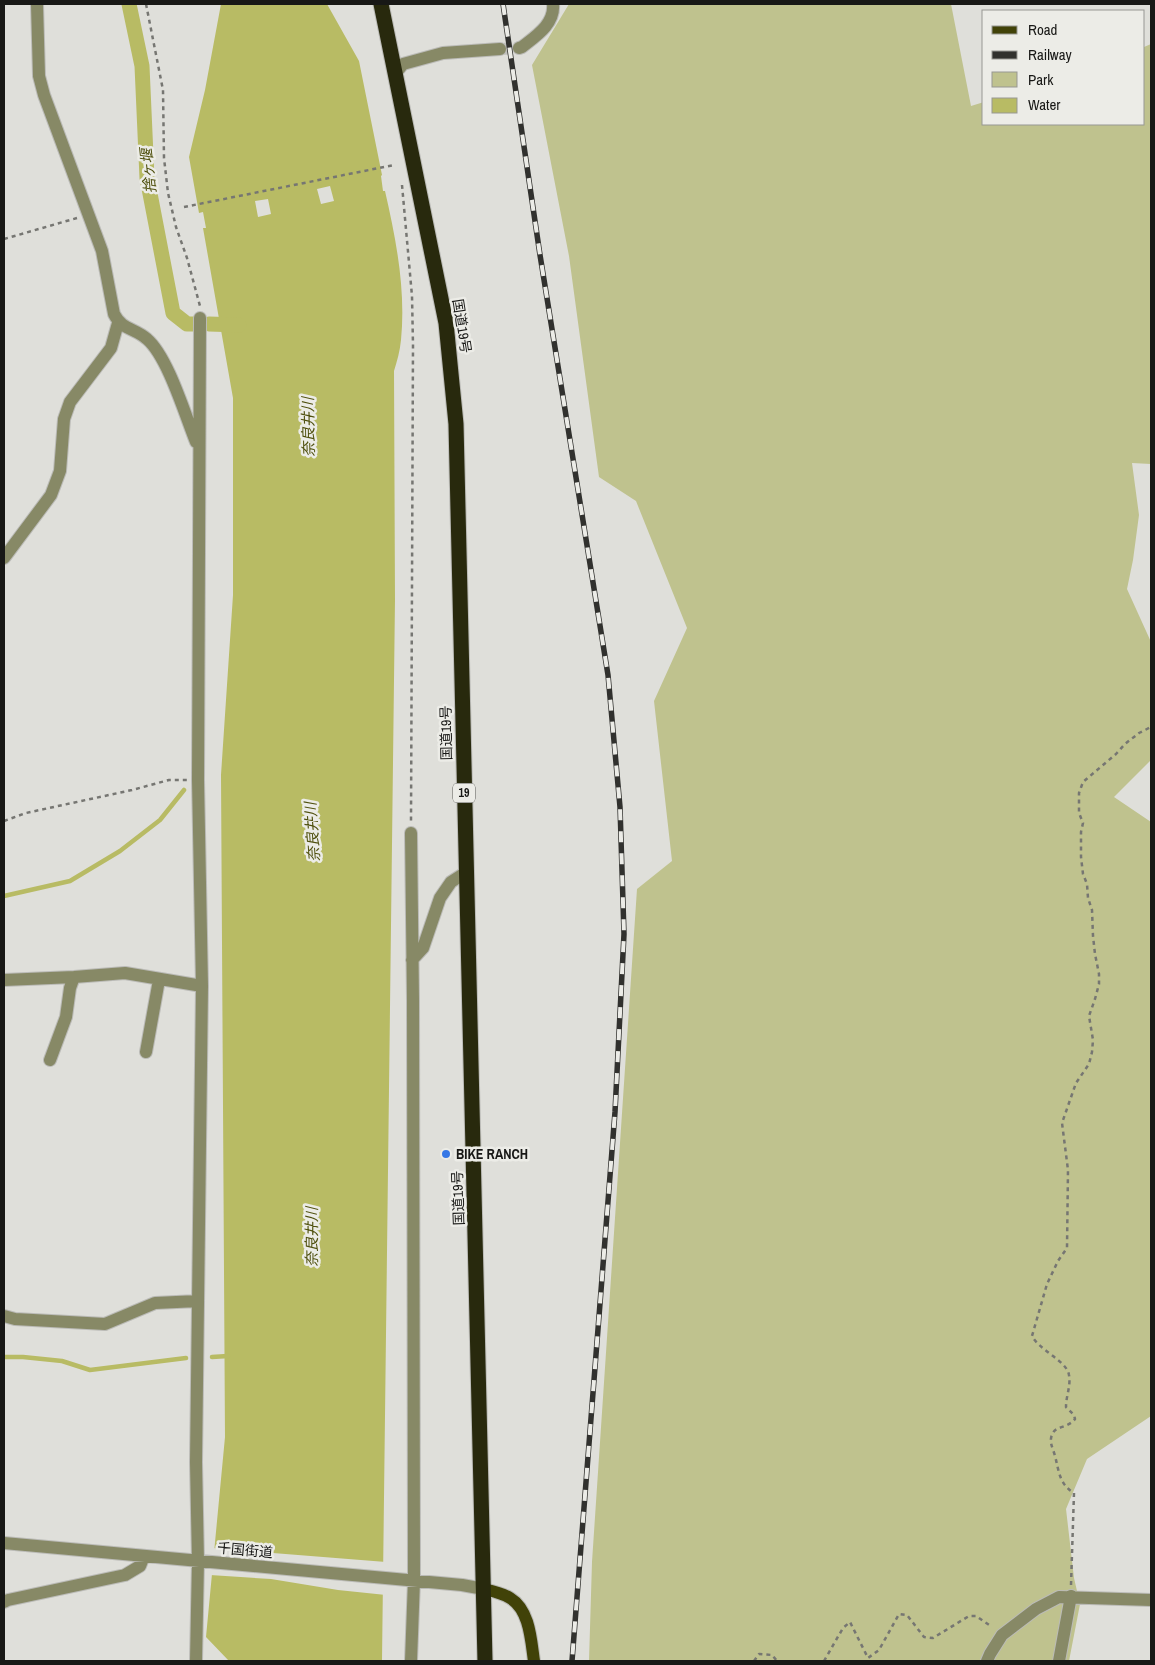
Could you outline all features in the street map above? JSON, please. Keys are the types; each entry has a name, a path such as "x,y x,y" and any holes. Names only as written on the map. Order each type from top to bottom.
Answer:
{"highway":[{"name":"国道19号","path":"381,4 446,323 456,424 465,873 484,1589"},
{"name":"19","path":"484,1589 485,1661"}],"main road":[{"path":"484,1589 510,1598 520,1607 529,1628 534,1661"}],"street":[{"path":"37,4 39,76 44,95 102,251 114,314 118,323 147,338 165,362 199,449"},
{"path":"519,48 543,29 554,13 553,4"},
{"path":"396,74 403,64 443,53 500,49"},
{"path":"196,1661 202,1561 196,1462 202,986 198,780 200,318"},
{"path":"4,558 51,494 60,472 64,419 70,402 111,348 118,323"},
{"path":"410,833 412,960 409,1580 412,1661"},
{"path":"412,960 423,948 440,898 451,882 465,873"},
{"path":"4,980 125,973 202,986"},
{"path":"50,1060 66,1017 70,988 74,977"},
{"path":"146,1052 159,980"},
{"path":"4,1316 15,1319 105,1324 155,1303 198,1301"},
{"name":"千国街道","path":"4,1543 462,1585 484,1589"},
{"path":"4,1602 126,1575 140,1566 144,1556"},
{"path":"1059,1661 1071,1596"},
{"path":"987,1661 1002,1635 1036,1609 1059,1597 1151,1600"}],"path":[{"path":"146,4 163,90 164,158 168,193 176,227 200,303 200,318"},
{"path":"184,207 394,164"},
{"path":"402,182 412,296 413,345 410,833"},
{"path":"4,239 89,215"},
{"path":"1071,1596 1074,1493 1064,1484 1059,1476 1050,1442 1055,1429 1066,1427 1075,1419 1074,1415 1066,1407 1069,1376 1065,1365 1035,1342 1032,1336 1047,1284 1058,1260 1067,1248 1068,1170 1062,1123 1076,1083 1089,1064 1093,1040 1089,1016 1099,984 1099,974 1094,954 1092,910 1081,857 1083,823 1079,813 1079,793 1083,782 1116,754 1124,744 1151,726"},
{"path":"4,821 26,813 169,780 198,780"},
{"path":"824,1661 843,1628 850,1622 868,1658 879,1650 899,1614 907,1614 924,1637 933,1638 969,1616 976,1616 1002,1635"},
{"path":"754,1661 759,1654 772,1655 778,1661"}],"green space":[{"path":"569,4 951,4 971,106 982,103 982,125 1145,125 1145,47 1151,44 1151,464 1132,463 1139,515 1127,589 1151,642 1151,760 1114,797 1151,822 1151,1416 1087,1459 1066,1509 1074,1578 1080,1604 1069,1661 589,1661 592,1562 637,889 672,861 654,701 687,628 636,501 599,477 569,256 532,65"}],"water":[{"name":"奈良井川","path":"221,4 327,4 359,61 399,265 402,321 400,348 394,371 395,599 382,1661 229,1661 206,1637 225,1437 221,775 233,595 233,398 203,228 206,228 203,212 199,213 189,157 205,90","holes":["330,186 334,201 321,204 317,189","268,199 271,214 258,217 255,201"]}],"pier":[{"path":"212,1548 386,1562 386,1595 338,1590 271,1579 210,1575"}],"waterway":[{"name":"捨ヶ堰","path":"129,4 142,66 147,178 173,313 187,324 194,324"},
{"name":"捨ヶ堰","path":"209,324 239,325"},
{"path":"4,896 70,881 120,851 160,820 184,790"},
{"path":"212,1357 228,1356"},
{"path":"4,1357 62,1361 90,1370 186,1358"}],"tunnel":[{"path":"500,49 519,48"}],"railway":[{"path":"503,4 540,255 608,675 620,807 624,934 615,1112 572,1661"}],"place":[{"name":"BIKE RANCH","path":"446,1154"}]}
